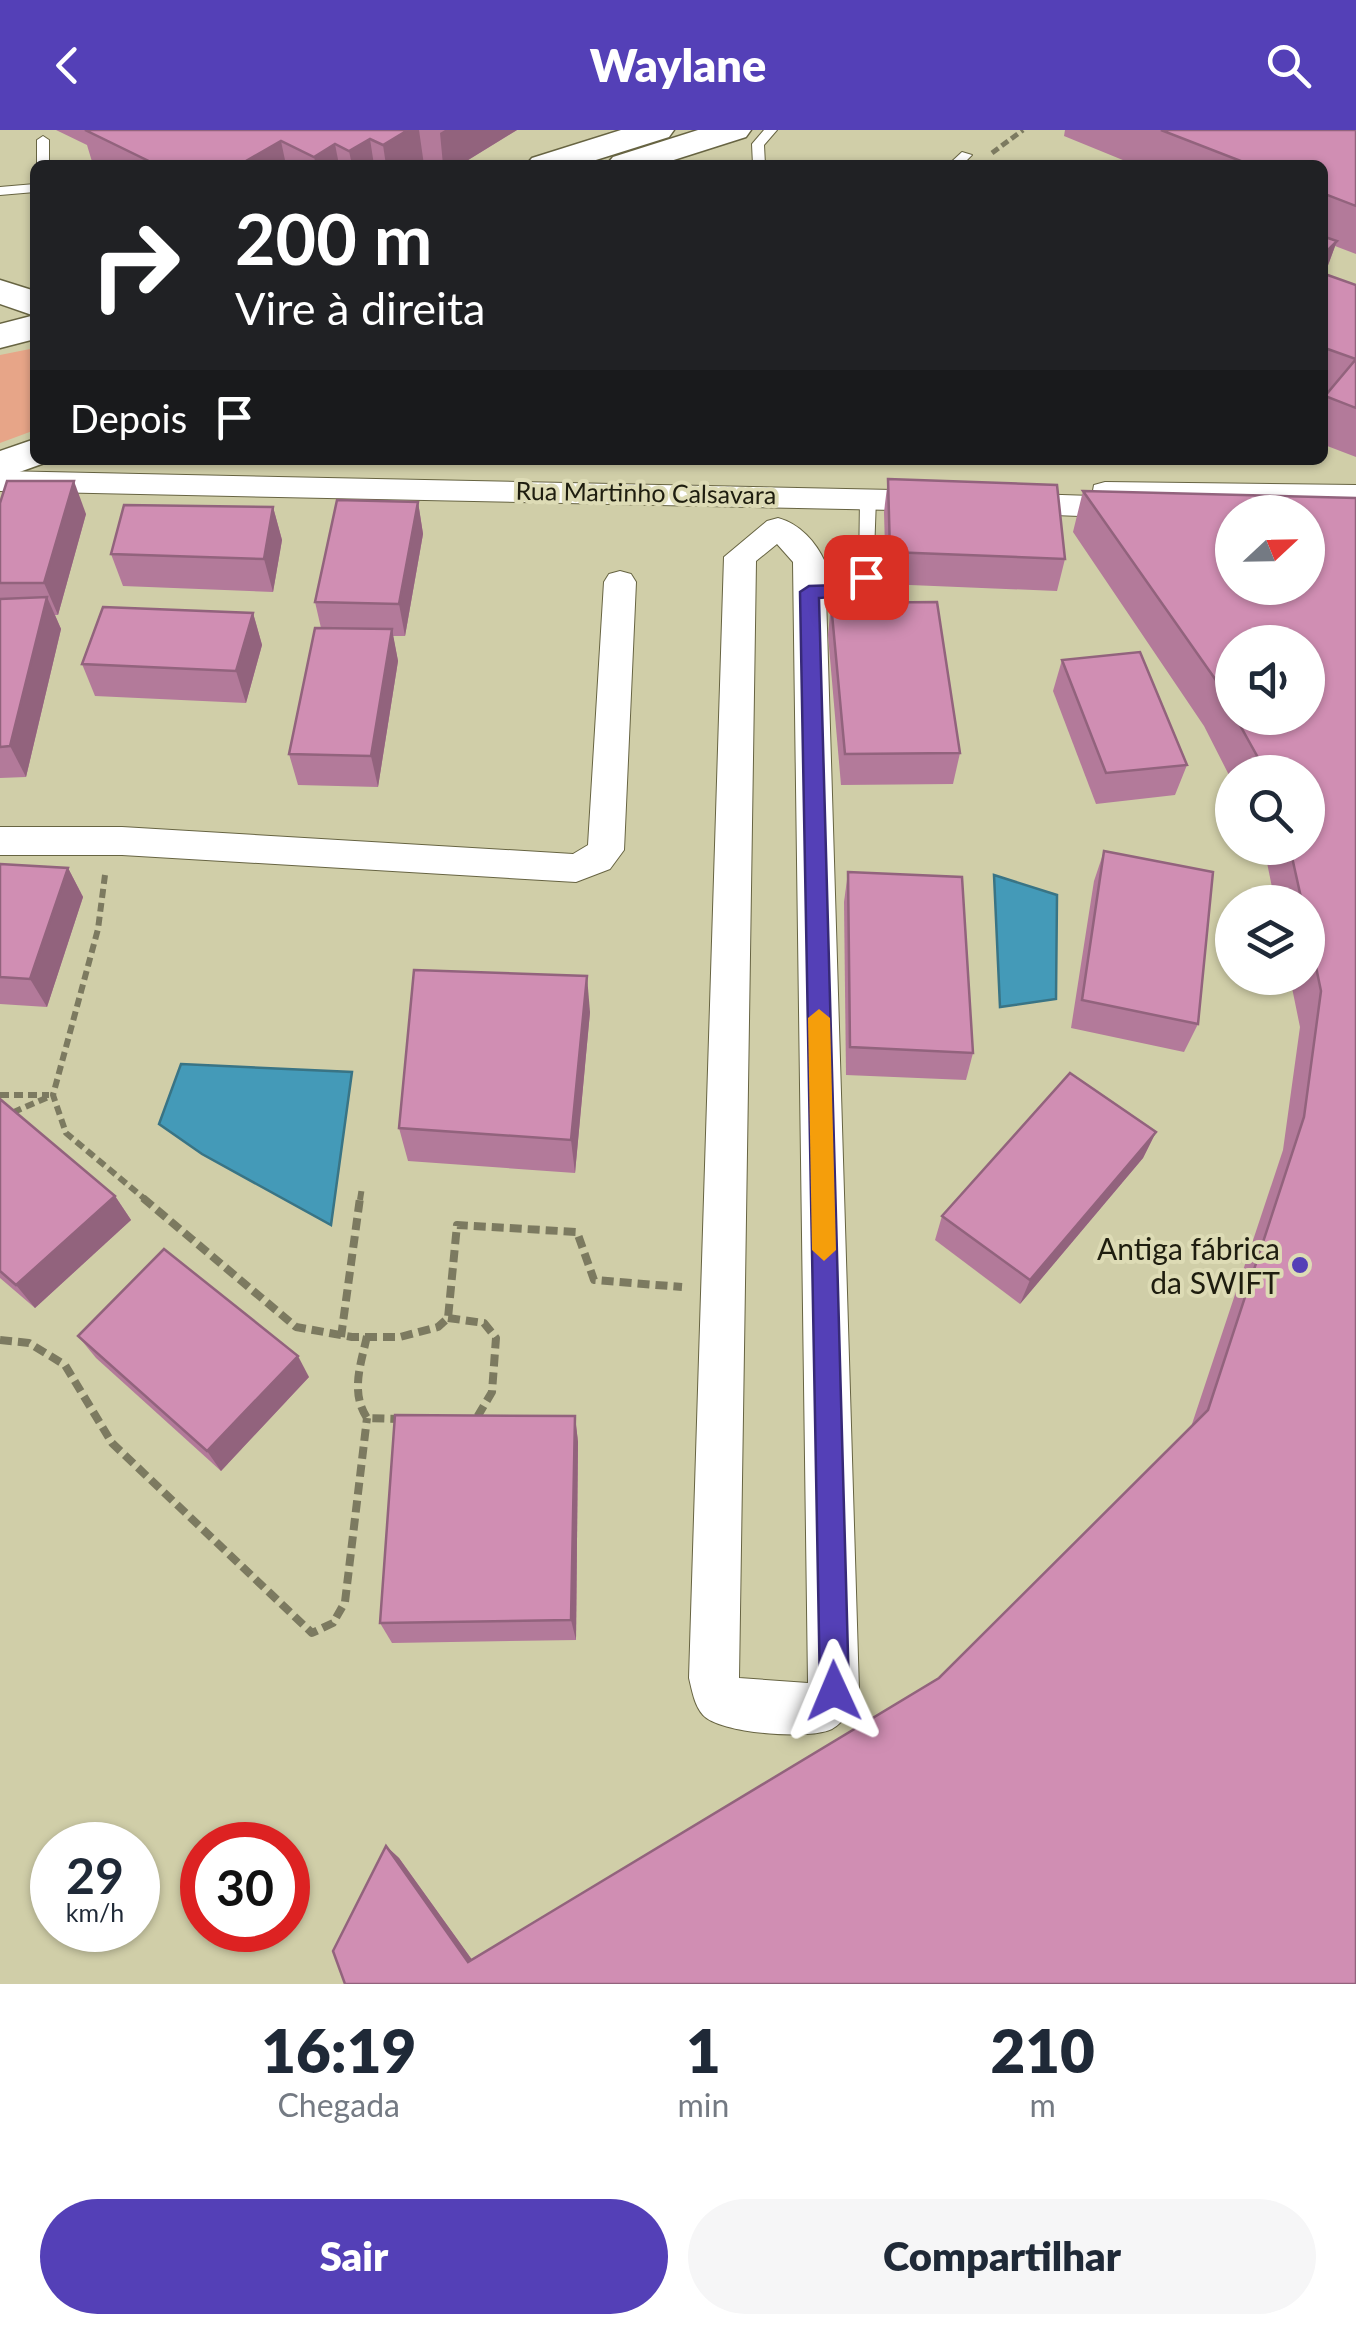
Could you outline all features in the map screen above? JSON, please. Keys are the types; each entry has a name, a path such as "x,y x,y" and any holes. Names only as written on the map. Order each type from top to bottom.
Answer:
{"main road":[{"path":"560,160 658,130"},
{"path":"638,160 734,130"},
{"path":"0,292 30,303"},
{"path":"0,336 30,327"},
{"path":"0,466 30,454"}],"street":[{"name":"Rua Martinho Calsavara","path":"216,465 780,501 868,498 1215,510"},
{"name":"Rua Martinho Calsavara","path":"0,482 780,501 1356,496"},
{"path":"780,501 806,556 809,592 834,1691 819,1709 729,1704 718,1695 714,1678 740,557 780,501"},
{"path":"1325,513 1356,514"},
{"path":"0,841 122,841 576,868 589,864 606,850 620,582"}],"lane":[{"path":"759,160 758,144 770,130"},
{"path":"43,140 43,160"},
{"path":"0,191 30,188"},
{"path":"809,592 841,591 866,577 868,498"}],"path":[{"path":"960,160 973,149 990,155 1023,130"},
{"path":"104,876 98,930 53,1095 56,1114 66,1133 296,1327 313,1334 341,1337 428,1334 442,1329 448,1318 457,1225 567,1229 582,1238 586,1271 594,1280 723,1289"},
{"path":"0,1095 53,1095"},
{"path":"0,1118 53,1095"},
{"path":"341,1337 362,1187"},
{"path":"448,1318 482,1322 498,1340 492,1402 485,1415 473,1420"},
{"path":"0,1340 29,1343 65,1365 112,1443 312,1633 326,1630 338,1619 345,1602 368,1418 355,1396 367,1336"},
{"path":"368,1418 403,1419"}],"shaded area":[{"path":"30,349 30,432 0,443 0,355"}],"water":[{"path":"994,875 1057,895 1056,999 1000,1007"},
{"path":"181,1064 352,1072 331,1225 202,1154 159,1124"}],"building":[{"path":"85,130 408,130 383,145 370,139 349,151 335,144 314,157 281,141 248,160 147,160"},
{"path":"1161,130 1356,130 1356,206 1328,195 1328,160 1238,160"},
{"path":"1328,275 1356,285 1356,359 1328,349"},
{"path":"1356,359 1356,408 1328,397"},
{"path":"888,479 1057,485 1065,559 890,552"},
{"path":"7,481 74,481 44,583 0,583 0,503"},
{"name":"Antiga fábrica da SWIFT","path":"1083,491 1239,495 1215,495 1215,605 1325,605 1325,497 1356,498 1356,1984 345,1984 333,1951 386,1846 468,1962 939,1678 1208,1410 1304,1117 1320,995 1325,995 1325,885 1298,885 1294,865 1325,865 1325,755 1257,755 1245,735 1325,735 1325,625 1215,625 1215,679"},
{"path":"337,500 418,502 399,604 315,602"},
{"path":"124,505 273,507 264,559 111,554"},
{"path":"47,597 10,746 0,747 0,599"},
{"path":"937,602 960,753 845,754 831,603"},
{"path":"103,607 253,613 236,671 82,664"},
{"path":"315,628 392,629 371,756 289,754"},
{"path":"1140,652 1187,765 1106,773 1062,660"},
{"path":"1104,851 1213,872 1198,1024 1082,1000"},
{"path":"0,864 68,868 30,979 0,977"},
{"path":"848,872 962,877 973,1053 850,1047"},
{"path":"414,970 587,976 571,1140 399,1128"},
{"path":"1070,1073 1156,1132 1030,1280 942,1216"},
{"path":"0,1099 115,1196 16,1285 0,1271"},
{"path":"164,1249 298,1356 207,1451 78,1336"},
{"path":"395,1415 575,1416 571,1620 380,1623"}],"slow traffic":[{"path":"819,1018 824,1250"}],"place":[{"name":"Antiga fábrica da SWIFT","path":"1300,1265"}],"route":[{"path":"834,1691 809,592 841,591 866,577"}]}
